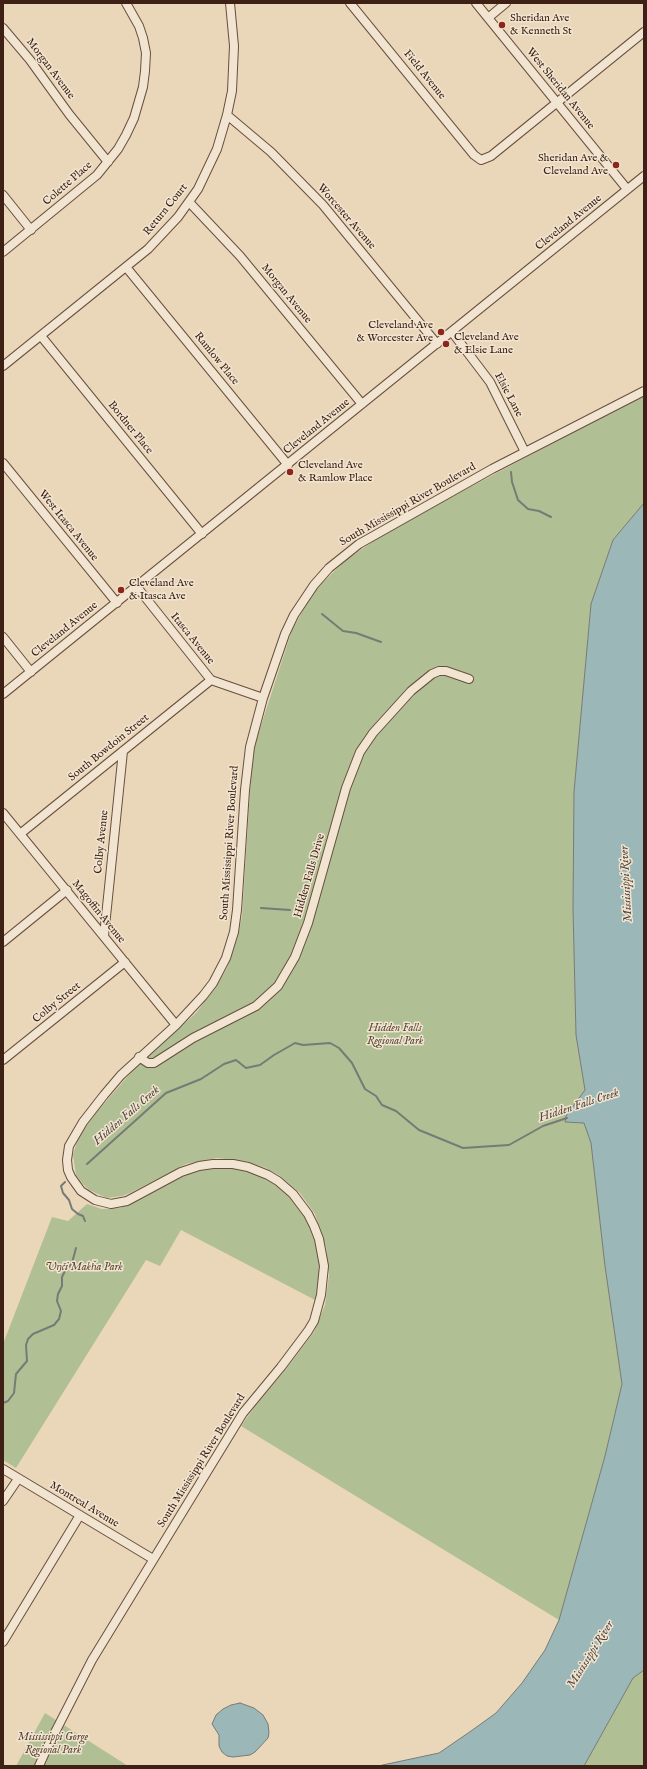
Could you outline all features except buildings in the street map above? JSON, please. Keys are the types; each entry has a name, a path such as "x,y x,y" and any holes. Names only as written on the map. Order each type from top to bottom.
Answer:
{"street":[{"name":"Colette Place","path":"3,252 84,187 108,162 129,129 143,88 146,71 146,54 139,26 126,3"},
{"name":"Return Court","path":"3,366 126,267 158,239 189,202 208,169 217,149 232,91 234,38 230,3"},
{"name":"Field Avenue","path":"350,3 474,155 482,160 491,156 557,102"},
{"name":"West Sheridan Avenue","path":"476,3 627,189"},
{"path":"488,18 506,3"},
{"name":"Morgan Avenue","path":"3,28 30,60 69,114 108,162"},
{"path":"557,102 644,32"},
{"name":"Worcester Avenue","path":"227,115 271,152 323,206 437,344"},
{"name":"Cleveland Avenue","path":"3,694 644,176"},
{"path":"3,195 31,230"},
{"name":"Morgan Avenue","path":"189,202 240,256 362,404"},
{"name":"Ramlow Place","path":"126,267 288,465"},
{"name":"Elsie Lane","path":"452,332 490,382 524,452"},
{"name":"Bordner Place","path":"41,336 202,534"},
{"name":"South Mississippi River Boulevard","path":"39,1766 46,1748 92,1660 243,1413 286,1361 308,1331 314,1321 321,1295 324,1266 319,1239 308,1214 293,1194 278,1181 248,1166 221,1164 199,1166 181,1172 127,1201 119,1203 95,1200 81,1191 75,1184 68,1170 67,1154 69,1146 83,1122 121,1074 176,1025 203,996 213,983 226,958 234,932 237,910 247,766 254,728 285,634 294,615 314,585 329,568 359,544 458,487 644,391"},
{"name":"West Itasca Avenue","path":"3,464 117,603"},
{"name":"Itasca Avenue","path":"136,587 211,680 263,698"},
{"path":"3,637 31,672"},
{"name":"Hidden Falls Drive","path":"139,1057 148,1063 154,1063 193,1038 256,1006 278,986 295,957 308,923 346,788 360,752 373,733 411,691 432,674 439,671 446,671 469,679"},
{"name":"South Bowdoin Street","path":"20,834 211,680"},
{"name":"Colby Avenue","path":"104,936 123,751"},
{"name":"Magoffin Avenue","path":"5,818 67,890 176,1025"},
{"path":"3,942 67,890"},
{"name":"Colby Street","path":"3,1060 125,962"},
{"name":"Montreal Avenue","path":"3,1469 153,1559"},
{"path":"3,1501 18,1479"},
{"path":"3,1642 80,1515"}],"green space":[{"name":"Hidden Falls Regional Park","path":"644,395 644,503 613,540 591,604 574,792 573,908 576,1035 585,1090 566,1116 565,1122 584,1123 591,1143 605,1266 622,1384 605,1456 559,1620 241,1426 314,1332 325,1305 329,1275 326,1247 315,1214 300,1193 279,1175 266,1168 245,1161 217,1158 186,1164 130,1193 122,1196 107,1198 89,1190 82,1183 76,1175 73,1155 78,1138 95,1114 134,1069 196,1013 216,987 228,966 242,917 252,760 256,741 292,630 311,596 319,586 346,560 391,529"},
{"name":"Uŋči Makȟa Park","path":"221,1167 239,1169 256,1174 273,1183 290,1197 303,1215 313,1234 318,1252 320,1277 317,1301 181,1230 160,1266 146,1260 16,1468 3,1460 3,1344 52,1217 68,1221 87,1204 102,1209 120,1208 186,1174"},
{"path":"644,1670 644,1766 584,1766 633,1678"},
{"name":"Mississippi Gorge Regional Park","path":"45,1713 128,1766 16,1766"}],"water":[{"name":"Mississippi River","path":"644,503 644,1670 633,1678 584,1766 378,1766 439,1753 471,1731 496,1713 522,1683 545,1650 559,1620 605,1456 622,1384 605,1266 591,1143 584,1123 565,1122 566,1116 585,1090 576,1035 573,908 574,792 591,604 613,540"},
{"path":"240,1703 254,1708 263,1715 268,1724 268,1738 255,1752 250,1755 233,1757 227,1756 222,1752 219,1746 219,1735 212,1724 216,1715 223,1709"}],"waterway":[{"path":"511,472 512,482 518,500 528,509 539,511 551,517"},
{"path":"322,614 343,631 356,633 381,642"},
{"path":"261,908 290,910"},
{"name":"Hidden Falls Creek","path":"87,1164 166,1093 201,1079 224,1064 236,1060 246,1068 260,1065 295,1043 303,1045 330,1043 339,1048 352,1063 365,1089 376,1096 382,1105 396,1111 419,1130 463,1148 509,1145 543,1126 567,1118"},
{"name":"Hidden Falls Creek","path":"65,1182 61,1186 63,1193 69,1200 72,1209 83,1216 85,1221"},
{"name":"Hidden Falls Creek","path":"3,1403 8,1401 14,1393 16,1374 27,1361 26,1345 28,1339 33,1334 54,1325 59,1319 61,1311 57,1301 58,1294 62,1286 62,1277 72,1263 76,1248"}],"place":[{"name":"Sheridan Ave & Kenneth St","path":"502,25"},
{"name":"Sheridan Ave & Cleveland Ave","path":"616,165"},
{"name":"Cleveland Ave & Worcester Ave","path":"441,332"},
{"name":"Cleveland Ave & Elsie Lane","path":"446,344"},
{"name":"Cleveland Ave & Ramlow Place","path":"290,472"},
{"name":"Cleveland Ave & Itasca Ave","path":"121,590"}]}
